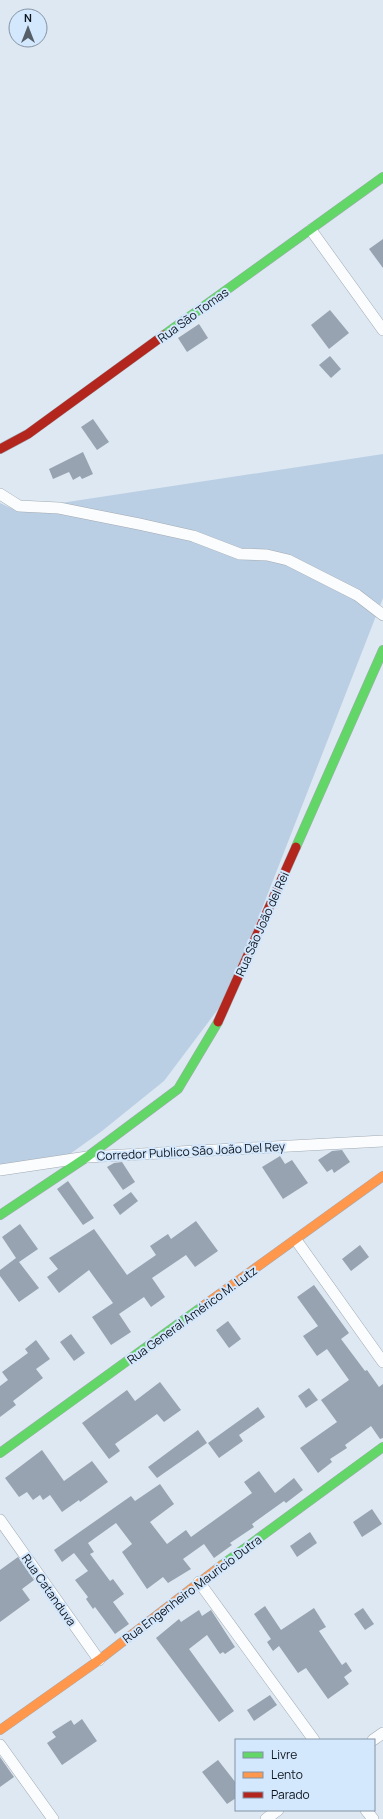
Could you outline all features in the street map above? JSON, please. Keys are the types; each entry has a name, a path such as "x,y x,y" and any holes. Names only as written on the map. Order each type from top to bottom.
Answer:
{"street":[{"name":"Rua São Tomas","path":"0,449 28,434 383,177"},
{"path":"311,230 383,330"},
{"path":"0,494 19,506 59,508 132,522 193,536 240,554 267,555 288,560 357,595 383,616"},
{"name":"Rua São João del Rei","path":"0,1215 88,1157 178,1089 221,1017 383,650"},
{"name":"Corredor Publico São João Del Rey","path":"0,1170 88,1157 383,1141"},
{"name":"Rua General Américo M. Lutz","path":"0,1453 383,1176"},
{"path":"296,1240 383,1362"},
{"name":"Rua Engenheiro Mauricio Dutra","path":"0,1730 99,1660 199,1582 383,1447"},
{"name":"Rua Catanduva","path":"0,1520 99,1660"},
{"path":"199,1582 313,1739"},
{"path":"374,1739 383,1733"},
{"path":"0,1745 53,1819"},
{"path":"266,1819 277,1811"},
{"path":"367,1811 373,1819"}],"shaded area":[{"path":"383,454 383,598 228,996 164,1081 102,1131 63,1159 0,1165 0,503 15,510"}],"building":[{"path":"383,239 383,268 369,249"},
{"path":"330,310 349,333 329,349 311,325"},
{"path":"199,324 208,338 187,352 178,338"},
{"path":"330,356 341,369 331,378 319,365"},
{"path":"93,419 109,442 97,450 81,427"},
{"path":"83,452 93,474 82,479 80,476 73,480 69,472 53,479 49,469"},
{"path":"342,1150 350,1162 334,1173 332,1169 327,1172 318,1160 332,1151"},
{"path":"280,1156 285,1164 292,1160 308,1183 283,1199 262,1167"},
{"path":"122,1162 135,1182 123,1190 107,1167 114,1163"},
{"path":"68,1181 94,1218 83,1225 57,1189"},
{"path":"131,1192 138,1201 120,1215 113,1205"},
{"path":"196,1221 218,1251 195,1267 186,1255 152,1278 165,1297 151,1307 144,1297 119,1314 131,1332 111,1345 92,1317 113,1303 89,1270 59,1293 47,1277 58,1269 49,1258 94,1229 127,1275 156,1255 150,1246 168,1234 171,1239"},
{"path":"20,1224 38,1249 19,1262 39,1288 19,1302 0,1276 0,1270 16,1258 2,1237"},
{"path":"360,1245 369,1257 351,1271 342,1259"},
{"path":"314,1285 349,1333 341,1339 379,1387 383,1384 383,1438 380,1439 371,1426 345,1445 347,1448 330,1459 332,1462 318,1473 300,1448 337,1422 321,1400 349,1380 327,1349 317,1356 303,1336 318,1326 297,1297"},
{"path":"228,1321 241,1339 229,1348 216,1330"},
{"path":"71,1334 85,1353 74,1361 60,1342"},
{"path":"36,1340 50,1359 36,1369 43,1378 13,1401 16,1405 0,1417 0,1386 8,1380 2,1372 28,1353 25,1349"},
{"path":"160,1382 181,1410 164,1422 157,1414 115,1444 120,1451 109,1459 82,1423 127,1390 135,1401"},
{"path":"309,1388 318,1400 306,1408 298,1396"},
{"path":"258,1407 265,1417 239,1435 243,1441 219,1458 208,1443"},
{"path":"198,1430 207,1443 157,1478 148,1467"},
{"path":"42,1450 64,1481 92,1461 108,1482 80,1502 79,1500 62,1512 50,1495 43,1500 40,1495 33,1500 27,1492 19,1497 5,1478"},
{"path":"259,1471 275,1493 294,1478 303,1490 286,1503 284,1501 252,1524 254,1527 230,1543 232,1545 214,1558 204,1544 183,1559 191,1569 168,1583 163,1577 147,1589 122,1552 132,1544 116,1523 88,1543 94,1552 90,1554 110,1581 113,1579 124,1594 113,1602 129,1624 115,1634 95,1607 93,1609 86,1599 88,1597 75,1580 88,1571 74,1553 62,1562 54,1550 131,1496 135,1501 160,1484 174,1504 150,1522 167,1544 186,1530 191,1537 252,1493 244,1482"},
{"path":"372,1509 382,1524 362,1537 353,1522"},
{"path":"310,1532 317,1543 297,1557 290,1546"},
{"path":"18,1557 34,1580 22,1589 30,1600 0,1622 0,1570"},
{"path":"265,1606 281,1630 314,1608 326,1627 319,1631 342,1665 346,1662 352,1671 344,1677 349,1684 328,1699 306,1668 298,1673 279,1646 273,1651 267,1642 271,1639 254,1614"},
{"path":"363,1608 374,1624 365,1630 354,1614"},
{"path":"199,1610 202,1616 211,1610 235,1647 225,1654 223,1652 220,1654 207,1635 189,1649 234,1711 219,1722 156,1638 179,1619 181,1622"},
{"path":"270,1695 277,1705 254,1721 247,1710"},
{"path":"82,1719 97,1741 62,1765 47,1743 56,1737 52,1732 71,1720 74,1725"},
{"path":"0,1757 14,1777 0,1787"},
{"path":"218,1760 235,1782 235,1799 227,1804 202,1772"}],"traffic: fast":[{"path":"164,335 383,177"},
{"path":"296,847 383,650"},
{"path":"0,1215 87,1157 178,1089 218,1022"},
{"path":"0,1453 203,1306"},
{"path":"222,1565 383,1447"}],"traffic: slow":[{"path":"203,1306 383,1176"},
{"path":"0,1730 99,1660 222,1565"}],"traffic: jam":[{"path":"0,449 28,434 164,335"},
{"path":"218,1022 296,847"}]}
